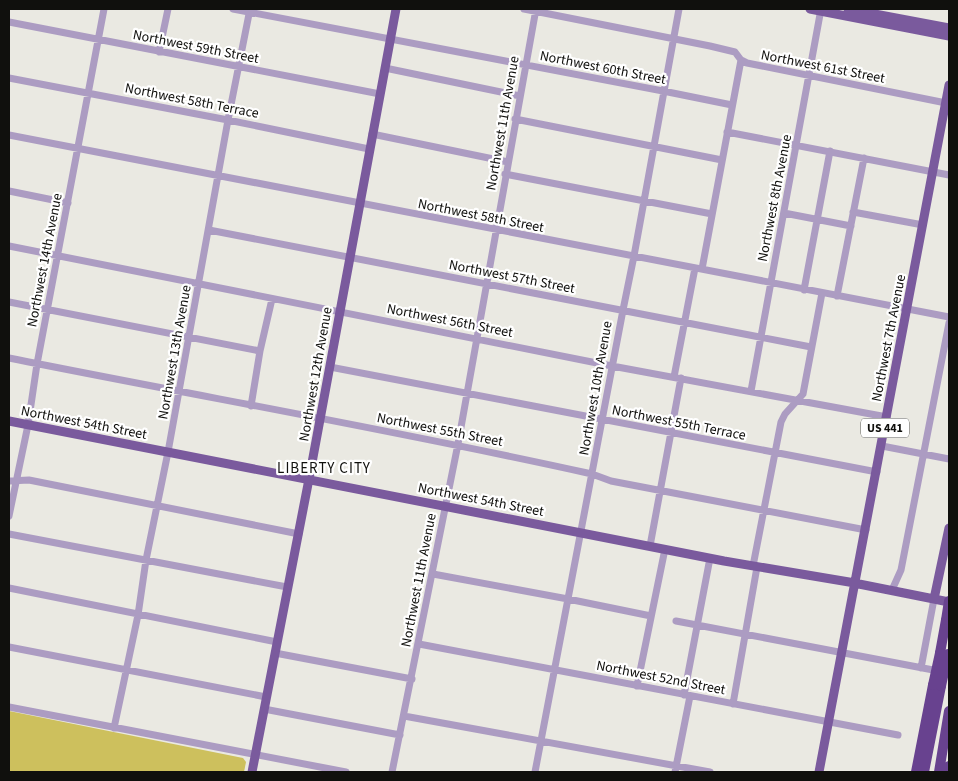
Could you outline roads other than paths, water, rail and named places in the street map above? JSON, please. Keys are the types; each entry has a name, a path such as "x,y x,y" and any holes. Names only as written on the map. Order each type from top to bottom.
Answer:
{"highway":[{"path":"924,772 946,652 946,620 949,601"},
{"path":"916,772 940,686 949,667"},
{"path":"931,772 940,686"},
{"path":"948,772 941,768 949,711"}],"main road":[{"name":"Northwest 12th Avenue","path":"252,772 299,534 396,9"},
{"path":"810,9 949,36"},
{"path":"848,9 949,28"},
{"name":"Northwest 7th Avenue","path":"819,772 949,85"},
{"name":"Northwest 54th Street","path":"9,421 754,567 856,583 949,601"},
{"path":"934,599 949,528"}],"street":[{"name":"Northwest 14th Avenue","path":"9,516 13,480 28,425 104,9"},
{"path":"159,52 168,9"},
{"name":"Northwest 60th Street","path":"233,9 250,10 390,40 663,91 732,106"},
{"name":"Northwest 61st Street","path":"524,9 735,52 747,63 946,103"},
{"name":"Northwest 10th Avenue","path":"535,772 622,310 634,256 679,9"},
{"name":"Northwest 13th Avenue","path":"114,728 138,615 146,560 158,505 228,120 250,10"},
{"name":"Northwest 11th Avenue","path":"392,772 458,444 535,10"},
{"name":"Northwest 8th Avenue","path":"751,391 821,10"},
{"name":"Northwest 59th Street","path":"9,22 380,94"},
{"path":"650,546 670,433 684,322 712,214 742,60"},
{"path":"385,68 520,96"},
{"name":"Northwest 58th Terrace","path":"9,78 369,149"},
{"path":"516,119 722,160"},
{"path":"727,132 797,144 949,175"},
{"path":"372,134 508,162"},
{"name":"Northwest 58th Street","path":"9,135 949,317"},
{"path":"804,290 830,151"},
{"path":"838,296 864,158"},
{"path":"505,174 712,214"},
{"path":"9,192 68,203"},
{"path":"853,212 923,225"},
{"path":"784,214 851,226"},
{"name":"Northwest 57th Street","path":"209,230 811,347"},
{"name":"Northwest 56th Street","path":"9,246 612,366 887,417"},
{"path":"733,704 746,634 754,567 781,422 784,414 803,394 822,293"},
{"path":"251,406 260,351 272,299"},
{"path":"9,302 260,351"},
{"path":"892,590 901,570 949,324"},
{"name":"Northwest 55th Street","path":"9,358 251,406 458,444 592,474 611,481 866,530"},
{"name":"Northwest 55th Terrace","path":"330,367 877,472"},
{"path":"882,446 949,459"},
{"path":"13,480 29,480 299,534"},
{"path":"9,534 287,588"},
{"path":"637,686 665,549"},
{"path":"676,769 710,558"},
{"path":"433,574 651,616"},
{"path":"9,588 277,642"},
{"path":"922,668 934,599"},
{"path":"676,621 949,673"},
{"name":"Northwest 52nd Street","path":"419,644 898,735"},
{"path":"9,647 266,697"},
{"path":"275,653 412,679"},
{"path":"9,707 346,772"},
{"path":"264,709 400,735"},
{"path":"404,716 542,741 676,769 710,772"}],"district":[{"name":"LIBERTY CITY","path":"324,468"}]}
